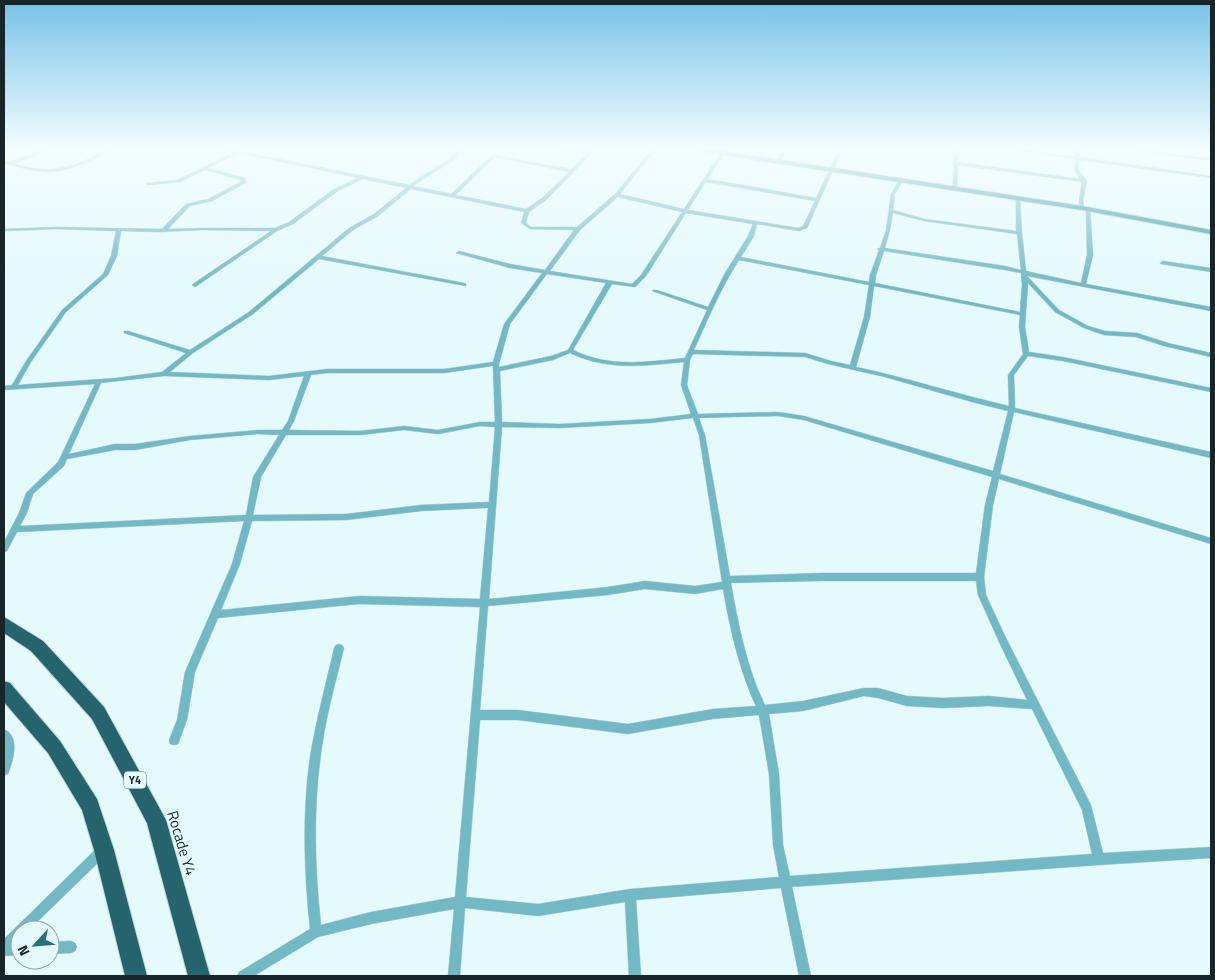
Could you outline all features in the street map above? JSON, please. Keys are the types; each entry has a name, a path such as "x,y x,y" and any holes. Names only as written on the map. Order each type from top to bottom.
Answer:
{"highway":[{"name":"Rocade Y4","path":"4,624 37,646 98,713 156,820 199,976"},
{"path":"4,691 54,746 90,806 104,850 136,976"}],"street":[{"path":"164,230 188,205 210,200 220,195"},
{"path":"195,285 276,230 291,223 330,195"},
{"path":"164,374 191,352 251,313 286,281 319,257 351,229 376,215 400,195"},
{"path":"453,195 527,211"},
{"path":"548,195 527,211 523,223 530,228 578,230"},
{"path":"454,976 500,424 497,367 507,324 578,230 617,195 686,211 795,230 802,229 819,195"},
{"path":"459,253 494,263 632,286 643,276 696,195"},
{"path":"788,195 817,200"},
{"path":"853,367 867,317 880,249 888,230 893,195"},
{"path":"991,195 1085,209 1211,232"},
{"path":"1082,195 1081,200 1085,209 1090,255 1083,285"},
{"path":"1018,199 1023,274 1022,314 1026,354 1011,375 1012,408 989,505 980,578 982,595 1087,808 1098,859"},
{"path":"890,211 924,220 1019,233"},
{"path":"755,224 751,236 709,310 687,360 684,385 702,434 726,582 742,653 755,694 763,710 774,774 778,845 784,882 805,976"},
{"path":"4,230 48,228 276,230"},
{"path":"14,387 28,362 64,311 105,275 114,256 119,229"},
{"path":"880,249 1211,309"},
{"path":"319,257 464,285"},
{"path":"738,258 1022,314"},
{"path":"1163,262 1211,270"},
{"path":"1023,274 1057,311 1086,328 1104,333 1137,335 1166,345 1211,355"},
{"path":"4,388 164,374 269,378 327,371 444,371 497,367 554,358 570,351 610,282"},
{"path":"655,292 709,310"},
{"path":"126,332 191,352"},
{"path":"570,351 592,362 613,365 636,365 687,360"},
{"path":"692,352 796,353 963,398 1211,455"},
{"path":"1026,354 1063,359 1211,390"},
{"path":"174,740 182,720 190,672 201,642 216,614 236,564 249,518 257,477 291,421 308,374"},
{"path":"4,549 16,529 30,493 56,470 65,457 99,381"},
{"path":"65,457 96,450 134,447 190,438 258,432 360,434 398,428 438,432 480,424 560,426 650,421 694,416 778,414 804,418 1211,541"},
{"path":"16,529 249,518 346,517 421,508 493,505"},
{"path":"216,614 360,600 485,602 608,591 645,585 695,590 726,582 821,577 980,578"},
{"path":"316,932 310,890 310,813 318,734 340,648"},
{"path":"476,715 518,715 628,729 713,714 822,703 864,692 878,693 907,701 943,704 989,701 1035,705"},
{"path":"4,734 9,741 10,754 4,770"},
{"path":"32,920 104,850"},
{"path":"243,976 316,932 371,918 460,902 538,910 630,895 1098,859 1211,853"},
{"path":"630,895 635,976"},
{"path":"60,948 71,947"}]}
